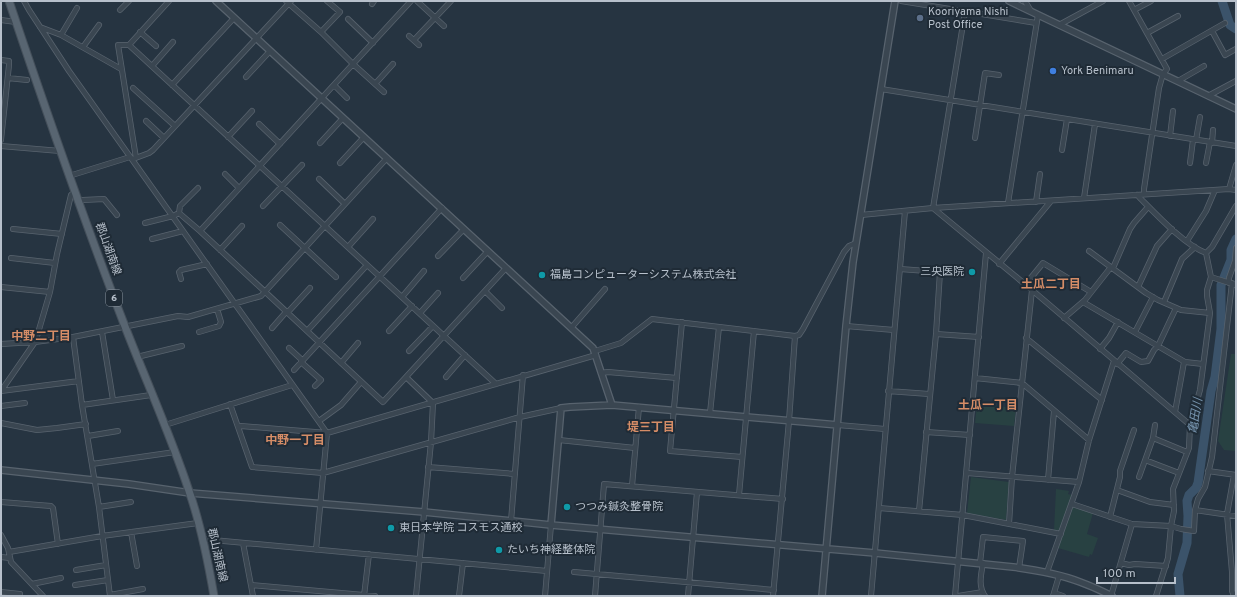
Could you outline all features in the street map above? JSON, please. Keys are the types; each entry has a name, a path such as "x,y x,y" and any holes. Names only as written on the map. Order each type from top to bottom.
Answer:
{"main road":[{"name":"郡山湖南線","path":"9,1 69,176 151,395 165,425 190,492 214,596"}],"street":[{"path":"24,1 69,71 327,433 316,550"},
{"path":"120,10 129,1"},
{"path":"129,45 169,1"},
{"path":"216,1 593,348 612,405"},
{"path":"321,32 340,12 327,1"},
{"path":"200,231 411,1"},
{"path":"417,1 444,26"},
{"path":"414,40 450,1"},
{"path":"822,596 846,326 856,243 895,1"},
{"path":"901,1 1036,23"},
{"path":"1009,1 1236,109"},
{"path":"1025,1 1030,11"},
{"path":"1059,25 1103,1"},
{"path":"1129,1 1167,69 1163,74 1159,88 1144,194"},
{"path":"1134,10 1151,1"},
{"path":"69,176 149,153 153,150 288,2 384,92"},
{"path":"61,35 77,8"},
{"path":"933,208 965,12"},
{"path":"1008,203 1038,15"},
{"path":"1147,33 1178,16"},
{"path":"172,85 234,18"},
{"path":"348,19 373,43"},
{"path":"1,20 16,22"},
{"path":"1162,59 1225,23"},
{"path":"83,47 99,25"},
{"path":"40,27 61,35 121,69"},
{"path":"1212,31 1225,55 1236,49"},
{"path":"140,32 156,46"},
{"path":"409,36 419,45"},
{"path":"152,66 173,42"},
{"path":"132,158 118,45 129,45 496,384"},
{"path":"246,77 270,50"},
{"path":"1,60 9,61 1,140"},
{"path":"375,84 393,64"},
{"path":"1178,81 1204,66"},
{"path":"975,138 985,73 999,75"},
{"path":"8,78 27,80"},
{"path":"1208,96 1236,81"},
{"path":"334,85 347,98"},
{"path":"133,88 175,126"},
{"path":"881,89 1236,146"},
{"path":"228,137 252,111"},
{"path":"1170,136 1174,111"},
{"path":"1190,163 1200,117"},
{"path":"320,143 344,118"},
{"path":"1062,150 1067,119"},
{"path":"146,121 164,138"},
{"path":"259,124 280,144"},
{"path":"1084,198 1095,124"},
{"path":"1206,163 1213,130"},
{"path":"340,163 364,137"},
{"path":"1,146 60,151"},
{"path":"1,344 35,342 73,337 178,316 188,317 259,297 388,158"},
{"path":"263,206 302,165"},
{"path":"1229,189 1236,165"},
{"path":"225,174 239,188"},
{"path":"1036,202 1040,174"},
{"path":"318,179 345,204"},
{"path":"198,188 180,206 180,213 383,402 506,268"},
{"path":"861,215 933,208 1144,194 1229,189 1236,190"},
{"path":"1187,241 1206,212 1215,190"},
{"path":"1,391 35,342 50,292 55,263 72,195 75,192"},
{"path":"1137,195 1172,229 1199,250 1206,253"},
{"path":"79,202 104,200 117,215"},
{"path":"999,264 1051,201"},
{"path":"1206,253 1212,247 1236,206"},
{"path":"1064,318 1084,302 1112,268 1130,228 1148,207"},
{"path":"294,370 442,208"},
{"path":"933,208 1032,290 1190,425"},
{"path":"871,596 905,211"},
{"path":"145,224 180,213"},
{"path":"348,247 373,219"},
{"path":"280,225 336,277"},
{"path":"220,250 242,226"},
{"path":"14,229 62,234"},
{"path":"438,256 464,229"},
{"path":"1138,287 1157,246 1172,229"},
{"path":"152,239 183,231"},
{"path":"238,426 327,433 433,403 595,353 621,343 652,319 795,336 798,335 803,329 844,252 849,246 856,243"},
{"path":"1164,302 1182,259 1195,247"},
{"path":"1072,504 1132,524 1171,526 1194,531 1195,510 1198,499 1205,487 1212,457 1231,283 1230,275 1236,261 1236,248"},
{"path":"463,278 488,251"},
{"path":"1089,252 1153,297 1181,310 1210,313"},
{"path":"986,253 956,596 984,594 980,584 983,537 1023,542 1019,568"},
{"path":"1156,596 1168,558 1174,511 1173,489 1190,441 1190,425 1200,390 1204,364 1210,313 1207,290 1211,277 1206,253"},
{"path":"11,258 55,263"},
{"path":"1025,285 1043,263 1091,292"},
{"path":"181,279 181,270 207,264"},
{"path":"307,331 367,265"},
{"path":"900,269 940,272 936,334 919,511"},
{"path":"402,297 424,271"},
{"path":"1211,277 1231,283"},
{"path":"1,287 50,292"},
{"path":"272,328 310,288"},
{"path":"571,328 605,289"},
{"path":"1008,524 1032,290"},
{"path":"485,291 502,308"},
{"path":"420,314 438,293"},
{"path":"1135,332 1153,297"},
{"path":"1084,302 1184,362 1204,364"},
{"path":"389,331 412,306"},
{"path":"1047,572 1072,504 1089,440 1116,362 1126,353 1142,362 1148,361 1158,346 1176,308"},
{"path":"199,332 219,326 221,322 218,309"},
{"path":"682,322 670,451 742,457"},
{"path":"1100,349 1109,338 1118,322"},
{"path":"409,351 433,326"},
{"path":"846,326 894,330"},
{"path":"710,413 720,327"},
{"path":"739,495 754,331"},
{"path":"102,332 113,400"},
{"path":"936,334 979,337"},
{"path":"773,596 783,499 795,336"},
{"path":"73,337 110,595 143,589"},
{"path":"1026,338 1102,400"},
{"path":"341,363 358,343"},
{"path":"137,357 182,346"},
{"path":"289,348 321,380 315,386"},
{"path":"446,377 465,355"},
{"path":"1175,412 1184,362"},
{"path":"602,373 608,372 677,378"},
{"path":"511,521 523,375"},
{"path":"406,377 433,403"},
{"path":"975,378 1022,383 1089,440"},
{"path":"1,391 79,381"},
{"path":"318,421 342,405 361,382"},
{"path":"165,425 292,385"},
{"path":"888,391 930,394"},
{"path":"82,405 151,395"},
{"path":"1,406 25,403"},
{"path":"416,596 433,403"},
{"path":"230,404 252,467 324,473 520,417 570,407 612,405 885,429"},
{"path":"632,486 639,407"},
{"path":"545,596 561,408"},
{"path":"1048,480 1054,411"},
{"path":"1,423 36,430 86,424"},
{"path":"1139,477 1153,438 1155,425"},
{"path":"1110,517 1120,477 1120,471 1134,430"},
{"path":"88,436 118,431"},
{"path":"926,432 970,435"},
{"path":"1153,438 1187,452"},
{"path":"559,440 635,448"},
{"path":"92,464 175,452"},
{"path":"1145,460 1179,473"},
{"path":"428,467 515,474"},
{"path":"1,470 190,492 981,563 1047,572 1080,582 1112,596 1132,524"},
{"path":"1208,471 1235,475 1227,514 1232,572 1232,591 1234,596"},
{"path":"967,473 1079,482"},
{"path":"595,596 604,484 783,499"},
{"path":"1117,490 1150,502 1174,506"},
{"path":"688,596 697,492"},
{"path":"1,502 51,506 53,508 58,544"},
{"path":"98,507 131,502"},
{"path":"879,508 962,515 1061,534"},
{"path":"1195,510 1236,516"},
{"path":"9,552 102,536 198,523"},
{"path":"131,532 137,566"},
{"path":"1,535 9,552 11,562 43,596"},
{"path":"202,539 548,570"},
{"path":"243,543 253,596"},
{"path":"364,595 369,554"},
{"path":"1,557 10,558"},
{"path":"459,596 463,563"},
{"path":"1120,563 1129,565 1166,566"},
{"path":"76,570 106,565"},
{"path":"574,572 774,590"},
{"path":"1060,576 1054,595 1063,596"},
{"path":"32,584 61,578"},
{"path":"75,585 108,580"},
{"path":"250,585 317,593 375,596"},
{"path":"292,589 292,596"},
{"path":"1,592 20,594"}],"green space":[{"path":"1231,354 1236,354 1236,451 1224,450 1218,441"},
{"path":"977,404 1016,408 1014,426 975,423"},
{"path":"971,477 1009,482 1006,520 967,513"},
{"path":"1056,489 1069,491 1068,494 1072,495 1061,530 1059,531 1054,530"},
{"path":"1073,507 1093,513 1087,534 1098,538 1092,555 1090,554 1089,557 1058,548"}],"waterway":[{"name":"亀田川","path":"1222,1 1230,25 1236,29"},
{"name":"亀田川","path":"1180,596 1178,574 1187,543 1187,501 1189,495 1196,488 1198,483 1221,329 1221,285 1231,260 1231,250 1236,239"}],"place":[{"name":"Kooriyama Nishi Post Office","path":"920,18"},
{"name":"York Benimaru","path":"1053,71"},
{"name":"三央医院","path":"972,272"},
{"name":"福島コンピューターシステム株式会社","path":"542,275"},
{"name":"つつみ鍼灸整骨院","path":"567,507"},
{"name":"東日本学院 コスモス通校","path":"391,528"},
{"name":"たいち神経整体院","path":"499,550"}],"district":[{"name":"土瓜二丁目","path":"1051,285"},
{"name":"中野二丁目","path":"41,337"},
{"name":"土瓜一丁目","path":"988,406"},
{"name":"堤三丁目","path":"651,428"},
{"name":"中野一丁目","path":"295,441"}]}
